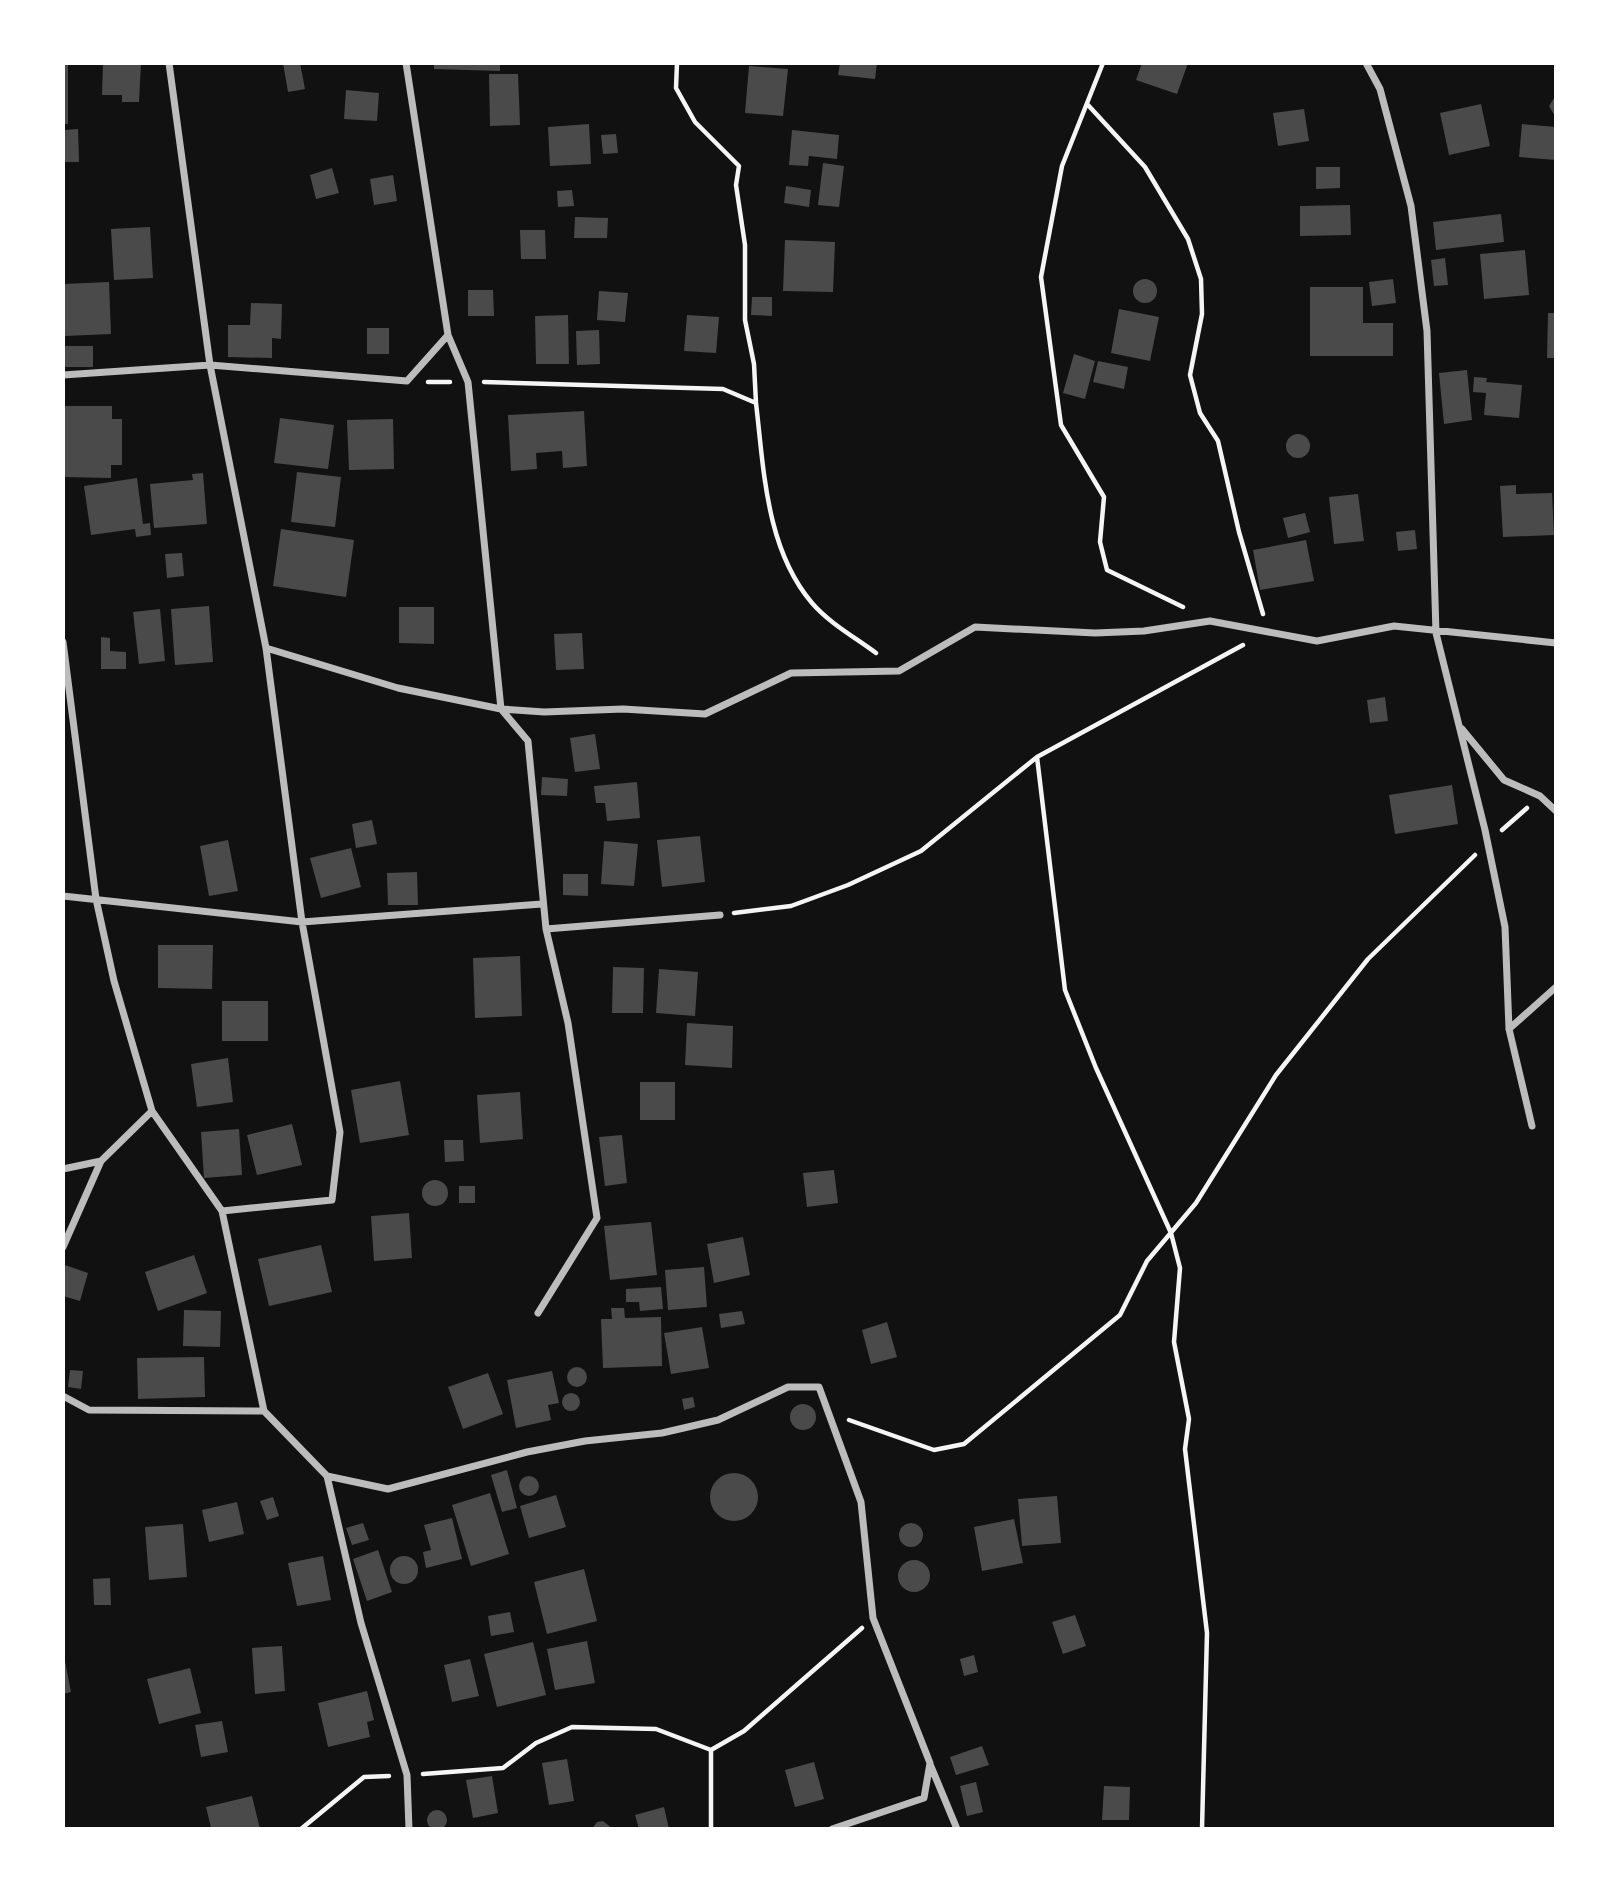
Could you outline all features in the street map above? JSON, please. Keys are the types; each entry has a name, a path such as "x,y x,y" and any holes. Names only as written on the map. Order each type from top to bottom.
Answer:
{"street":[{"path":"169,63 211,365 266,649 302,922 340,1132 332,1200 222,1211"},
{"path":"406,63 449,335 468,382 501,709 528,741 542,904 568,1023 597,1218 538,1312"},
{"path":"1366,63 1380,89 1411,206 1427,331 1436,633 1488,842 1505,927 1509,1029 1532,1126"},
{"path":"63,375 211,365 407,381 449,335"},
{"path":"266,649 398,688 501,709 544,712 622,709 705,714 791,673 899,671 975,626 1095,634 1144,631 1210,621 1317,641 1394,626 1436,633 1556,643"},
{"path":"63,642 65,675 96,899 114,981 152,1111 222,1211 264,1411 327,1476 361,1623 407,1775 409,1829"},
{"path":"1460,725 1504,780 1540,796 1556,811"},
{"path":"63,896 302,922 542,904"},
{"path":"546,929 720,915"},
{"path":"1509,1029 1556,988"},
{"path":"63,1247 101,1161 152,1111"},
{"path":"63,1169 101,1161"},
{"path":"327,1476 388,1489 585,1440 662,1433 718,1420 788,1387 819,1387 861,1502 873,1618 957,1829"},
{"path":"63,1396 89,1409 264,1411"},
{"path":"832,1829 924,1798 930,1763"}],"path":[{"path":"677,63 676,88 695,122 739,166 736,185 746,245 745,320 754,364 768,505 790,575 815,606 899,671"},
{"path":"1103,63 1062,166 1041,277 1061,425 1104,497 1100,542 1107,570 1210,621"},
{"path":"720,915 791,906 848,885 921,850 1037,757 1268,632 1239,532 1218,440 1200,413 1190,375 1202,314 1201,279 1188,239 1145,167 1088,104"},
{"path":"407,381 723,389 756,403"},
{"path":"1037,757 1065,990 1096,1068 1171,1233 1180,1268 1174,1342 1189,1419 1185,1449 1207,1633 1202,1829"},
{"path":"829,1413 934,1450 964,1444 1120,1315 1147,1261 1196,1203 1276,1075 1368,959 1488,842 1540,796"},
{"path":"711,1750 744,1731 873,1618"},
{"path":"301,1829 364,1777 503,1768 536,1743 572,1727 656,1729 711,1750"},
{"path":"711,1750 711,1829"}],"building":[{"path":"63,63 68,63 68,124 63,124"},
{"path":"103,63 141,63 139,102 122,102 122,95 102,95"},
{"path":"283,63 300,63 305,89 288,92"},
{"path":"434,63 500,63 500,71 434,69"},
{"path":"840,63 877,63 875,79 838,75"},
{"path":"1142,63 1188,63 1177,94 1136,80"},
{"path":"749,66 788,69 783,116 745,113"},
{"path":"489,74 518,74 520,125 490,126"},
{"path":"346,90 379,93 377,121 344,119"},
{"path":"1556,95 1556,118 1549,106"},
{"path":"1481,104 1490,146 1449,155 1440,113"},
{"path":"1304,109 1309,141 1278,146 1273,113"},
{"path":"589,124 591,164 550,166 548,127"},
{"path":"1522,124 1556,127 1556,160 1519,157"},
{"path":"78,129 79,162 63,162 63,130"},
{"path":"792,130 839,135 837,159 809,156 808,166 789,165"},
{"path":"616,134 618,153 603,154 601,135"},
{"path":"823,163 844,166 839,207 818,205"},
{"path":"1316,167 1340,167 1340,188 1316,189"},
{"path":"332,168 339,193 316,199 310,175"},
{"path":"393,175 397,201 374,205 370,179"},
{"path":"786,186 811,190 809,207 784,203"},
{"path":"572,190 574,206 558,207 557,191"},
{"path":"1350,205 1351,235 1300,236 1300,206"},
{"path":"1501,214 1504,242 1436,250 1433,222"},
{"path":"575,217 608,218 607,238 574,238"},
{"path":"150,227 153,278 114,280 111,229"},
{"path":"520,230 545,230 546,259 521,259"},
{"path":"785,240 835,242 833,292 783,291"},
{"path":"1525,250 1529,295 1484,299 1480,254"},
{"path":"1445,258 1448,285 1434,286 1431,260"},
{"path":"1145,279 1154,282 1157,291 1154,300 1145,303 1136,300 1133,291 1136,282"},
{"path":"1393,279 1396,303 1372,306 1369,282"},
{"path":"109,282 111,334 65,336 63,284"},
{"path":"1310,287 1363,287 1363,323 1393,323 1393,356 1310,356"},
{"path":"468,290 493,290 494,316 468,316"},
{"path":"599,291 628,293 625,322 597,320"},
{"path":"752,297 772,297 772,316 751,315"},
{"path":"251,303 282,304 281,339 272,338 272,358 228,357 228,325 250,325"},
{"path":"1119,309 1159,317 1150,361 1111,353"},
{"path":"1548,313 1556,313 1556,358 1547,358"},
{"path":"568,315 569,364 536,364 535,316"},
{"path":"687,315 719,317 716,353 684,351"},
{"path":"367,328 389,328 389,354 367,354"},
{"path":"599,330 600,364 577,365 576,331"},
{"path":"64,346 93,346 93,367 64,367"},
{"path":"1074,354 1095,361 1085,399 1063,393"},
{"path":"1098,361 1128,367 1124,389 1093,382"},
{"path":"1467,370 1472,420 1444,424 1439,373"},
{"path":"1474,377 1487,378 1486,382 1522,385 1519,418 1484,415 1486,393 1473,392"},
{"path":"63,406 112,406 112,419 122,419 122,465 111,465 111,478 63,477"},
{"path":"584,411 587,466 563,468 562,451 536,453 537,469 511,471 508,415"},
{"path":"280,418 334,425 328,469 274,463"},
{"path":"393,419 394,469 349,470 347,420"},
{"path":"1298,434 1307,437 1310,446 1307,455 1298,458 1289,455 1286,446 1289,437"},
{"path":"297,472 341,477 335,527 291,522"},
{"path":"203,473 207,524 154,528 150,484 193,480 192,474"},
{"path":"137,478 143,524 150,523 151,535 136,537 135,529 91,535 84,486"},
{"path":"1516,485 1516,494 1552,493 1554,535 1503,537 1500,486"},
{"path":"1358,494 1364,541 1334,544 1329,497"},
{"path":"1305,513 1310,532 1288,538 1283,518"},
{"path":"281,529 354,540 346,597 273,586"},
{"path":"1415,530 1417,549 1398,551 1396,532"},
{"path":"1306,540 1314,581 1260,590 1253,550"},
{"path":"182,553 184,576 167,578 165,554"},
{"path":"209,606 213,662 175,665 171,609"},
{"path":"399,607 434,607 434,644 399,643"},
{"path":"160,609 165,661 139,664 133,612"},
{"path":"582,633 584,669 556,670 554,634"},
{"path":"101,637 110,638 110,651 126,652 126,669 101,669"},
{"path":"1385,697 1388,721 1370,723 1367,700"},
{"path":"595,734 600,769 575,772 570,738"},
{"path":"542,777 568,779 567,796 541,795"},
{"path":"637,782 640,818 607,821 605,803 596,803 594,786"},
{"path":"1452,785 1458,824 1395,834 1389,795"},
{"path":"372,820 377,844 356,848 352,824"},
{"path":"700,836 705,882 662,887 657,840"},
{"path":"228,840 238,891 209,896 200,846"},
{"path":"604,841 638,844 634,886 601,884"},
{"path":"351,848 361,887 321,898 310,858"},
{"path":"417,872 418,905 388,905 387,873"},
{"path":"563,874 588,874 588,896 563,895"},
{"path":"158,945 213,945 212,989 158,988"},
{"path":"520,956 522,1016 475,1018 473,958"},
{"path":"613,967 644,968 643,1013 612,1013"},
{"path":"659,969 698,972 695,1016 656,1013"},
{"path":"222,1001 268,1001 268,1041 222,1041"},
{"path":"687,1023 733,1026 732,1068 685,1065"},
{"path":"228,1058 233,1102 197,1107 191,1064"},
{"path":"400,1081 409,1135 360,1143 351,1090"},
{"path":"640,1082 675,1082 675,1120 640,1120"},
{"path":"520,1092 523,1139 480,1143 477,1095"},
{"path":"292,1124 302,1165 257,1175 247,1135"},
{"path":"239,1129 242,1175 204,1178 201,1132"},
{"path":"622,1135 627,1183 605,1186 599,1137"},
{"path":"444,1140 463,1140 464,1161 445,1162"},
{"path":"834,1170 838,1203 807,1207 803,1173"},
{"path":"435,1180 444,1184 448,1193 444,1202 435,1206 426,1202 422,1193 426,1184"},
{"path":"459,1186 475,1186 475,1203 459,1203"},
{"path":"409,1213 412,1258 374,1261 371,1216"},
{"path":"651,1222 657,1275 610,1280 604,1226"},
{"path":"743,1237 750,1275 714,1283 707,1244"},
{"path":"321,1245 332,1292 269,1306 258,1259"},
{"path":"194,1255 207,1293 158,1311 145,1272"},
{"path":"65,1265 88,1273 80,1301 63,1296"},
{"path":"704,1267 707,1307 668,1310 665,1270"},
{"path":"661,1287 663,1309 640,1311 639,1302 626,1302 626,1289"},
{"path":"611,1308 624,1308 625,1318 661,1317 662,1366 603,1368 601,1319 612,1319"},
{"path":"184,1310 221,1311 220,1347 183,1346"},
{"path":"742,1311 745,1324 721,1328 719,1314"},
{"path":"887,1322 897,1357 871,1364 862,1330"},
{"path":"702,1327 709,1368 671,1374 664,1333"},
{"path":"204,1357 205,1397 138,1399 137,1358"},
{"path":"577,1367 584,1370 587,1377 584,1384 577,1387 570,1384 567,1377 570,1370"},
{"path":"70,1370 83,1371 81,1389 68,1387"},
{"path":"552,1371 559,1403 548,1405 551,1420 516,1428 507,1380"},
{"path":"488,1373 503,1414 463,1429 448,1387"},
{"path":"571,1393 577,1396 580,1402 577,1408 571,1411 565,1408 562,1402 565,1396"},
{"path":"693,1397 695,1407 684,1410 682,1399"},
{"path":"803,1404 812,1408 816,1417 812,1426 803,1430 794,1426 790,1417 794,1408"},
{"path":"507,1470 517,1508 502,1512 491,1475"},
{"path":"734,1473 751,1480 758,1497 751,1514 734,1521 717,1514 710,1497 717,1480"},
{"path":"525,1476 533,1476 539,1486 533,1496 525,1496 519,1490 519,1482"},
{"path":"490,1493 509,1554 471,1566 452,1505"},
{"path":"556,1495 566,1527 529,1538 520,1506"},
{"path":"1057,1496 1061,1543 1022,1546 1018,1499"},
{"path":"273,1497 279,1516 267,1520 260,1501"},
{"path":"237,1502 244,1534 209,1542 202,1510"},
{"path":"452,1518 462,1559 426,1568 423,1552 431,1550 424,1525"},
{"path":"1014,1519 1023,1563 982,1571 974,1527"},
{"path":"363,1523 369,1540 352,1545 346,1528"},
{"path":"911,1523 919,1527 923,1535 919,1543 911,1547 903,1543 899,1535 903,1527"},
{"path":"183,1524 187,1577 149,1580 145,1527"},
{"path":"378,1550 392,1592 367,1601 353,1559"},
{"path":"323,1556 331,1600 297,1606 288,1563"},
{"path":"404,1556 414,1560 418,1570 414,1580 404,1584 394,1580 390,1570 394,1560"},
{"path":"914,1560 925,1565 930,1576 925,1587 914,1592 903,1587 898,1576 903,1565"},
{"path":"584,1569 597,1621 547,1634 534,1582"},
{"path":"110,1578 111,1605 94,1605 93,1579"},
{"path":"510,1612 514,1632 491,1636 488,1616"},
{"path":"1075,1615 1086,1646 1063,1654 1052,1622"},
{"path":"587,1641 595,1683 555,1690 547,1649"},
{"path":"533,1642 546,1695 497,1707 484,1654"},
{"path":"282,1646 285,1691 255,1694 252,1648"},
{"path":"63,1651 71,1692 63,1694"},
{"path":"974,1655 978,1672 964,1676 960,1659"},
{"path":"470,1659 479,1696 452,1702 444,1665"},
{"path":"190,1668 201,1713 159,1724 147,1679"},
{"path":"367,1691 374,1720 367,1722 370,1737 328,1747 318,1703"},
{"path":"222,1721 228,1752 201,1757 195,1725"},
{"path":"982,1746 989,1765 956,1775 950,1757"},
{"path":"567,1759 574,1801 549,1805 542,1763"},
{"path":"814,1762 824,1799 795,1807 785,1770"},
{"path":"492,1776 498,1813 473,1818 466,1780"},
{"path":"976,1782 983,1812 967,1816 960,1786"},
{"path":"1104,1786 1130,1787 1129,1820 1102,1820"},
{"path":"252,1796 260,1829 211,1828 206,1807"},
{"path":"664,1807 669,1829 639,1829 635,1815"},
{"path":"437,1810 444,1813 447,1820 444,1827 437,1830 430,1827 427,1820 430,1813"},
{"path":"603,1821 613,1829 592,1829 597,1822"}]}
